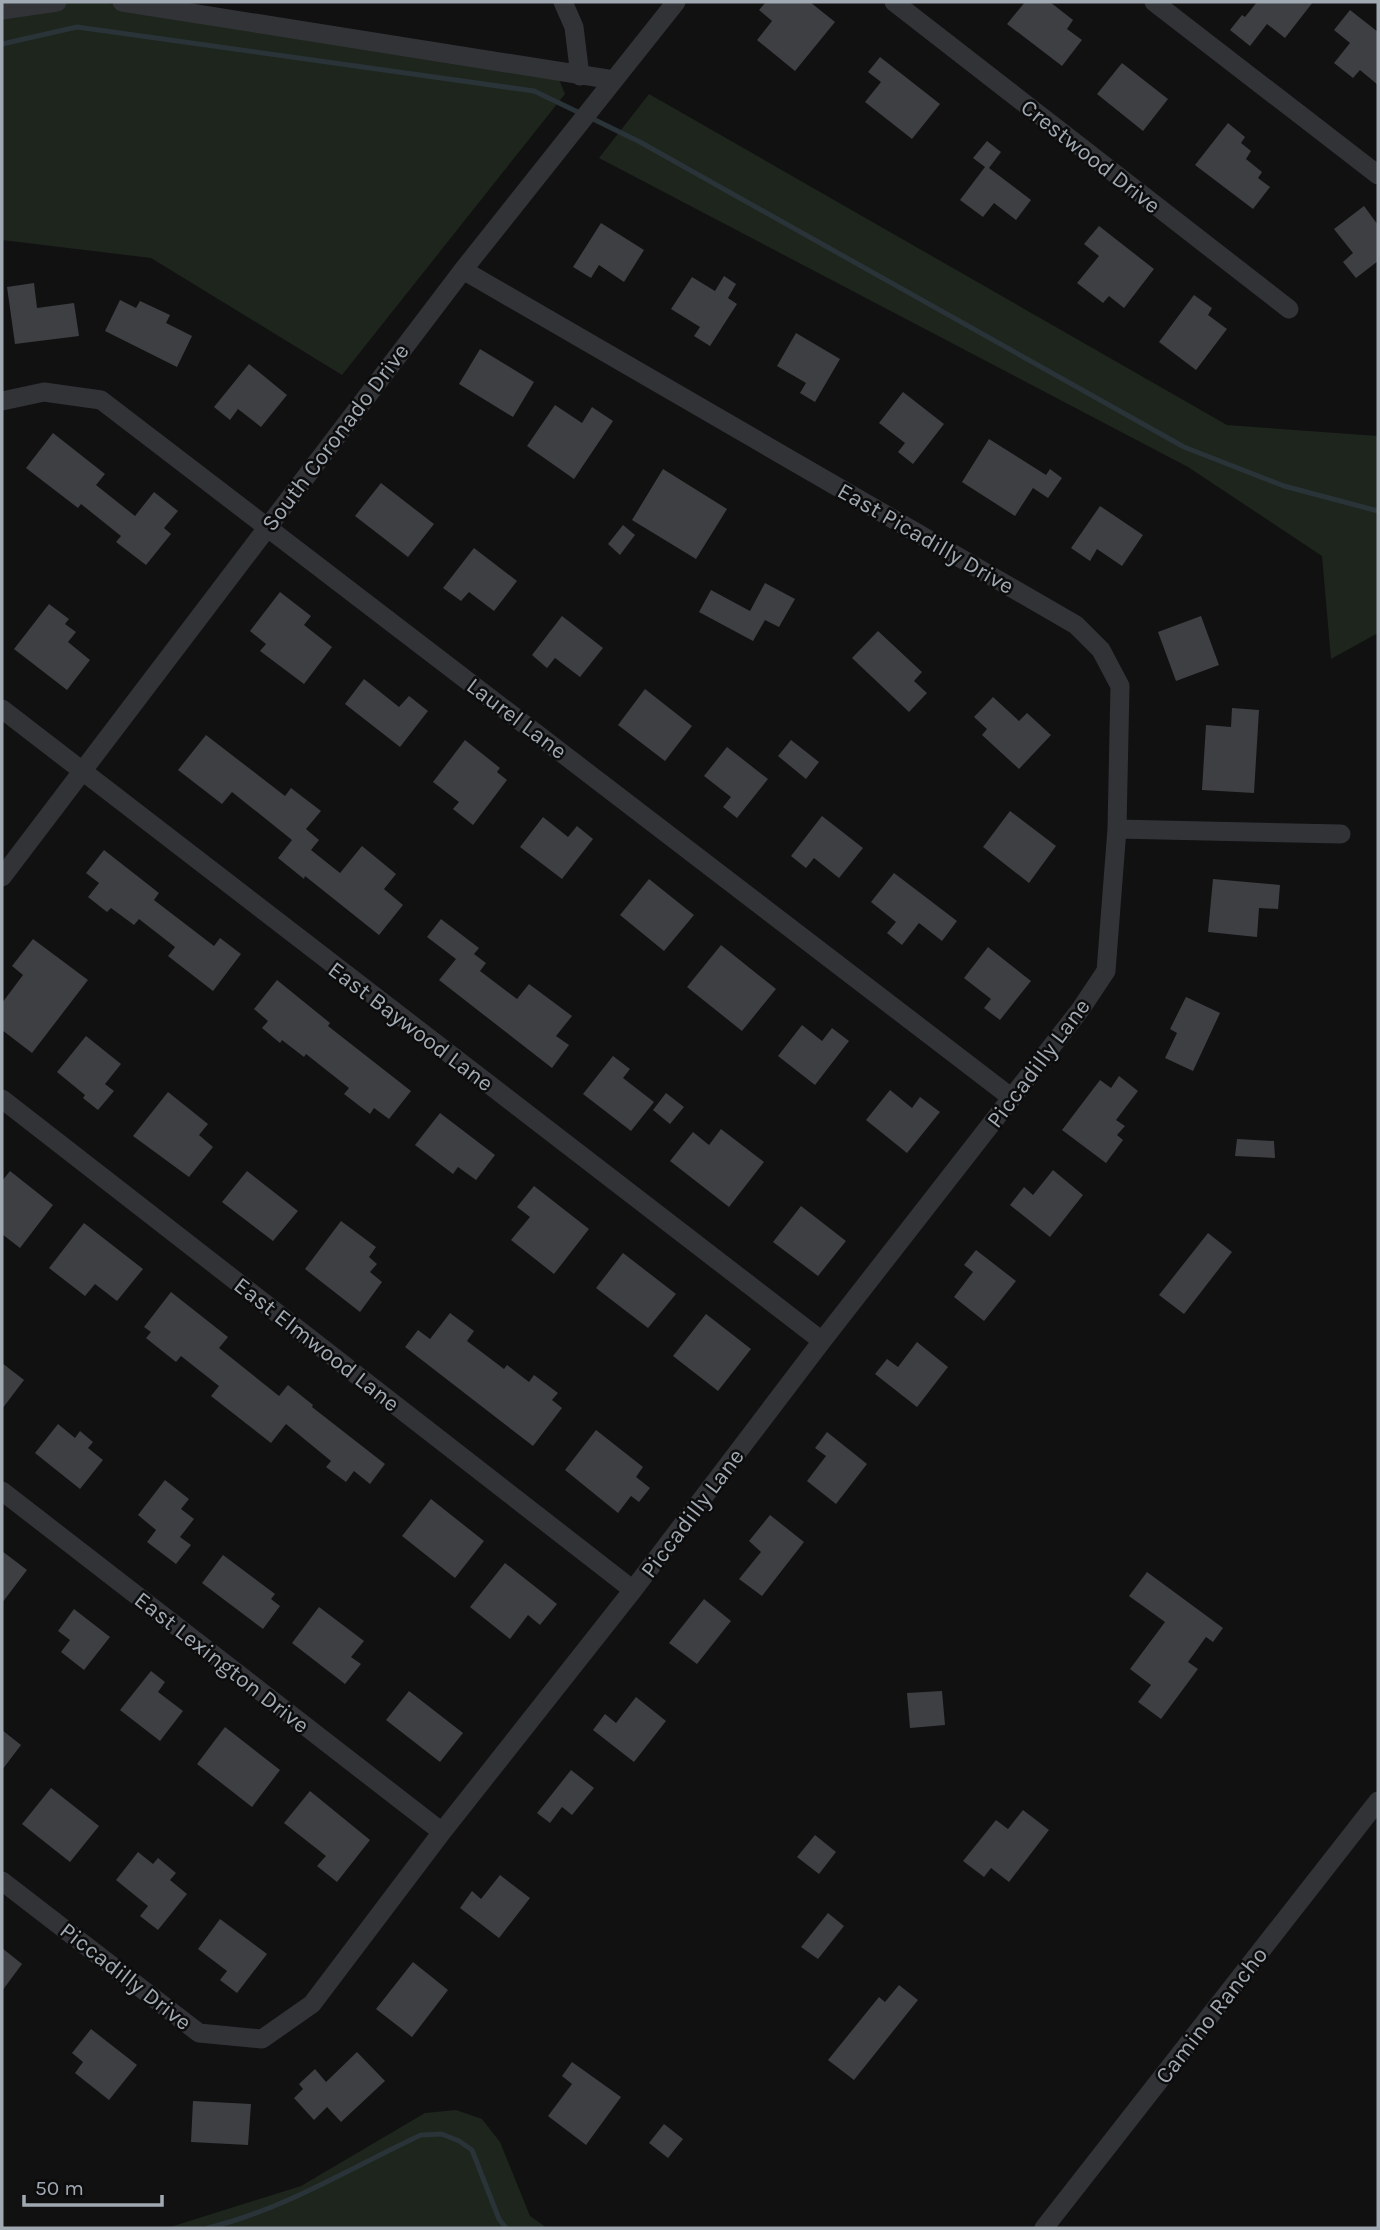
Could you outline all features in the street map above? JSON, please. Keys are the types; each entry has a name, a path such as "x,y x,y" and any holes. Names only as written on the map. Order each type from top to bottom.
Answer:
{"street":[{"path":"2,10 57,2"},
{"path":"122,2 580,76 610,86"},
{"path":"563,2 573,27 580,76"},
{"name":"South Coronado Drive","path":"2,877 83,774 267,526 463,270 676,2"},
{"name":"Crestwood Drive","path":"894,2 1289,309"},
{"path":"1154,2 1378,175"},
{"name":"East Picadilly Drive","path":"463,270 1076,625 1101,650 1119,686 1117,829 1106,971"},
{"name":"Laurel Lane","path":"2,401 44,392 100,400 1012,1098"},
{"name":"East Baywood Lane","path":"2,709 822,1341"},
{"path":"1117,829 1341,834"},
{"name":"Piccadilly Lane","path":"262,2039 312,2004 442,1832 633,1590 822,1341 1080,1010 1106,971"},
{"name":"East Elmwood Lane","path":"2,1099 633,1590"},
{"name":"East Lexington Drive","path":"2,1491 442,1832"},
{"name":"Camino Rancho","path":"1044,2228 1378,1801"},
{"name":"Piccadilly Drive","path":"2,1881 199,2033 262,2039"}],"shaded area":[{"path":"67,2 108,3 558,77 565,94 342,375 151,258 2,240 2,12"},
{"path":"649,94 1227,425 1378,436 1378,633 1331,659 1322,556 1188,467 599,158"},
{"path":"456,2110 482,2119 500,2142 530,2216 547,2228 167,2228 301,2186 425,2113"}],"building":[{"path":"766,2 810,2 835,22 795,71 757,40 772,21 759,10"},
{"path":"1025,2 1050,2 1073,20 1067,29 1082,40 1062,66 1007,24"},
{"path":"1257,2 1313,2 1285,38 1267,24 1250,46 1230,30"},
{"path":"1350,10 1378,32 1378,85 1360,70 1353,78 1334,63 1350,43 1334,30"},
{"path":"880,57 940,104 912,139 865,102 881,82 868,72"},
{"path":"1122,63 1168,99 1143,131 1097,94"},
{"path":"1228,123 1245,137 1241,143 1251,151 1246,159 1262,172 1258,178 1270,187 1253,209 1195,165"},
{"path":"987,141 1001,152 989,168 1031,200 1016,220 994,203 983,217 960,200 985,167 973,158"},
{"path":"1364,206 1378,225 1378,261 1356,278 1343,262 1353,253 1334,229"},
{"path":"601,223 644,250 624,282 599,265 591,278 573,267"},
{"path":"1099,226 1154,269 1124,308 1109,296 1103,303 1077,283 1099,256 1084,244"},
{"path":"724,276 736,284 728,298 737,304 710,346 694,336 700,327 671,309 692,277 715,291"},
{"path":"34,283 37,308 74,303 79,336 15,344 7,287"},
{"path":"1194,295 1212,308 1208,315 1227,329 1196,370 1159,342"},
{"path":"120,300 136,308 140,301 170,315 166,323 192,336 177,367 105,331"},
{"path":"796,333 840,359 815,402 800,393 806,383 777,366"},
{"path":"480,349 534,382 513,417 459,384"},
{"path":"249,364 287,395 261,427 238,409 230,420 214,407"},
{"path":"903,392 944,424 913,464 898,452 905,443 879,423"},
{"path":"555,405 582,423 592,407 613,421 574,479 527,446"},
{"path":"53,433 105,474 96,485 135,516 154,492 178,511 164,528 171,534 146,565 116,542 121,536 81,504 78,508 26,468"},
{"path":"989,439 1046,475 1050,469 1062,478 1048,498 1033,488 1015,516 962,482"},
{"path":"663,469 727,509 696,559 632,520"},
{"path":"381,483 434,524 408,557 355,516"},
{"path":"1100,506 1143,535 1122,566 1097,549 1090,561 1071,548"},
{"path":"623,525 635,535 620,555 608,544"},
{"path":"474,548 517,581 494,611 469,592 461,601 443,588"},
{"path":"765,583 795,599 779,627 765,620 753,641 699,612 711,590 750,611"},
{"path":"280,592 311,616 304,625 332,647 304,684 260,651 266,644 250,631"},
{"path":"49,604 69,619 65,624 76,632 68,642 90,660 67,690 14,649"},
{"path":"562,616 603,648 580,677 555,658 547,668 532,655"},
{"path":"1201,616 1219,665 1176,681 1158,632"},
{"path":"878,631 922,672 914,681 927,693 909,712 852,658"},
{"path":"364,679 399,707 409,696 428,711 400,747 345,704"},
{"path":"645,689 692,726 665,761 618,725"},
{"path":"993,697 1019,721 1027,713 1051,735 1019,769 982,735 987,729 974,717"},
{"path":"1232,708 1259,710 1254,793 1202,790 1206,725 1231,727"},
{"path":"206,735 285,796 291,788 321,811 306,829 319,840 311,850 340,873 362,846 396,874 384,889 403,905 379,935 278,858 292,840 232,792 222,804 178,770"},
{"path":"465,740 500,768 497,772 507,780 473,825 453,809 459,802 433,782"},
{"path":"791,740 819,762 806,779 778,756"},
{"path":"727,747 768,779 737,818 723,807 731,797 704,776"},
{"path":"1010,811 1056,846 1029,883 983,847"},
{"path":"822,816 863,848 839,878 814,858 806,868 791,856"},
{"path":"543,817 568,837 577,826 593,839 562,879 520,847"},
{"path":"104,850 159,893 154,900 214,946 220,938 241,954 213,991 168,956 175,947 139,919 134,925 111,908 107,912 88,897 99,883 86,873"},
{"path":"894,873 957,921 942,941 919,923 902,945 887,933 896,922 871,902"},
{"path":"649,879 694,915 664,951 620,915"},
{"path":"1213,879 1280,885 1278,909 1259,908 1257,937 1208,932"},
{"path":"441,919 479,948 474,954 486,963 480,971 517,999 529,984 572,1016 556,1036 569,1045 552,1068 439,980 456,959 427,937"},
{"path":"33,939 88,980 32,1053 2,1030 2,1003 23,975 12,966"},
{"path":"721,945 776,989 742,1031 687,987"},
{"path":"988,947 1031,981 1000,1020 984,1008 991,999 964,978"},
{"path":"277,980 330,1023 328,1026 411,1091 389,1119 374,1108 370,1114 344,1094 349,1088 306,1054 304,1057 282,1040 280,1043 262,1028 268,1021 254,1009"},
{"path":"1186,997 1220,1013 1193,1071 1165,1058 1177,1033 1170,1029"},
{"path":"802,1025 822,1041 832,1028 849,1041 815,1085 778,1056"},
{"path":"86,1036 121,1064 105,1084 114,1091 98,1110 83,1098 85,1095 57,1072"},
{"path":"613,1056 630,1069 623,1078 654,1102 631,1131 583,1094"},
{"path":"1119,1076 1138,1091 1116,1120 1125,1126 1117,1135 1123,1140 1106,1163 1062,1130 1100,1080 1111,1088"},
{"path":"890,1090 912,1108 920,1097 940,1112 907,1153 866,1120"},
{"path":"168,1092 208,1124 199,1135 213,1147 189,1177 133,1136"},
{"path":"666,1093 684,1107 670,1124 653,1110"},
{"path":"440,1113 495,1155 476,1180 458,1167 453,1174 415,1145"},
{"path":"721,1129 764,1162 729,1207 670,1161 693,1132 709,1145"},
{"path":"1237,1139 1274,1141 1275,1158 1235,1156"},
{"path":"1053,1170 1083,1195 1050,1237 1010,1205 1024,1187 1033,1195"},
{"path":"10,1171 53,1205 20,1248 2,1234 2,1181"},
{"path":"247,1171 298,1211 273,1241 222,1202"},
{"path":"534,1186 589,1229 554,1274 511,1240 530,1217 517,1207"},
{"path":"801,1206 846,1241 818,1276 773,1242"},
{"path":"341,1221 376,1247 369,1257 377,1264 370,1272 382,1282 360,1312 305,1269"},
{"path":"84,1223 143,1269 117,1301 95,1284 85,1296 49,1268"},
{"path":"1208,1233 1232,1252 1184,1314 1159,1295"},
{"path":"976,1250 1016,1281 984,1321 954,1297 973,1272 964,1265"},
{"path":"623,1253 676,1294 648,1328 596,1288"},
{"path":"171,1292 228,1337 219,1348 279,1396 288,1385 385,1464 370,1484 354,1471 346,1482 326,1467 331,1461 286,1424 271,1443 211,1396 219,1386 181,1356 176,1362 146,1338 151,1332 144,1327"},
{"path":"450,1313 474,1331 467,1341 504,1369 507,1365 529,1382 534,1375 558,1393 552,1400 562,1408 533,1446 405,1347 418,1330 430,1339"},
{"path":"706,1314 751,1349 718,1391 673,1356"},
{"path":"917,1342 948,1367 917,1407 875,1374 887,1359 898,1367"},
{"path":"2,1363 24,1380 2,1409"},
{"path":"58,1424 75,1438 80,1431 93,1442 88,1448 103,1460 80,1489 35,1453"},
{"path":"596,1430 643,1467 636,1477 650,1488 639,1502 631,1496 618,1513 565,1470"},
{"path":"827,1432 867,1464 836,1504 807,1481 826,1456 815,1448"},
{"path":"165,1480 189,1499 181,1509 194,1519 180,1537 191,1545 176,1564 147,1542 156,1530 138,1515"},
{"path":"431,1499 484,1541 455,1578 402,1536"},
{"path":"770,1515 804,1542 762,1596 739,1579 761,1552 749,1541"},
{"path":"2,1551 27,1570 2,1603"},
{"path":"223,1555 275,1594 271,1599 280,1606 263,1629 202,1583"},
{"path":"505,1563 557,1604 540,1625 528,1615 510,1639 470,1607"},
{"path":"1147,1572 1223,1628 1213,1642 1206,1637 1188,1662 1198,1669 1161,1719 1138,1702 1151,1685 1130,1669 1165,1622 1129,1596"},
{"path":"704,1599 731,1621 697,1664 669,1643"},
{"path":"319,1607 364,1641 351,1657 361,1664 345,1684 292,1643"},
{"path":"74,1609 110,1637 84,1670 61,1652 70,1640 58,1631"},
{"path":"151,1671 165,1682 158,1692 183,1711 160,1741 120,1710"},
{"path":"409,1691 463,1733 440,1762 386,1720"},
{"path":"942,1691 945,1725 910,1728 907,1693"},
{"path":"636,1697 666,1721 634,1762 593,1730 605,1714 616,1723"},
{"path":"225,1727 280,1770 252,1807 197,1764"},
{"path":"2,1730 21,1745 2,1770"},
{"path":"571,1770 594,1788 572,1815 562,1807 550,1823 537,1813"},
{"path":"51,1788 99,1826 70,1862 22,1824"},
{"path":"310,1791 370,1840 337,1882 317,1866 326,1856 284,1823"},
{"path":"1023,1810 1049,1830 1009,1882 991,1868 984,1877 963,1861 996,1820 1008,1829"},
{"path":"815,1835 836,1852 819,1874 797,1857"},
{"path":"138,1852 153,1864 158,1858 176,1873 170,1880 187,1894 158,1930 140,1916 148,1906 116,1880"},
{"path":"500,1875 530,1898 499,1938 460,1908 472,1891 481,1899"},
{"path":"828,1913 844,1926 818,1959 801,1947"},
{"path":"220,1919 267,1954 237,1993 220,1980 227,1971 198,1949"},
{"path":"2,1948 22,1964 2,1991"},
{"path":"413,1962 448,1990 412,2037 376,2009"},
{"path":"899,1985 918,2000 854,2080 828,2060 879,1997 885,2002"},
{"path":"91,2029 137,2065 109,2100 75,2073 83,2062 72,2053"},
{"path":"357,2052 385,2081 341,2122 327,2107 314,2120 294,2098 303,2089 299,2084 315,2069 326,2082"},
{"path":"572,2062 621,2097 586,2145 548,2116 572,2084 562,2076"},
{"path":"193,2101 251,2104 248,2145 191,2142"},
{"path":"664,2124 683,2139 668,2158 649,2143"}],"waterway":[{"path":"2,44 77,27 534,91 582,114"},
{"path":"591,118 640,142 1184,447 1284,486 1378,511"},
{"path":"208,2228 291,2199 421,2135 442,2134 472,2150 499,2219 506,2228"}]}
